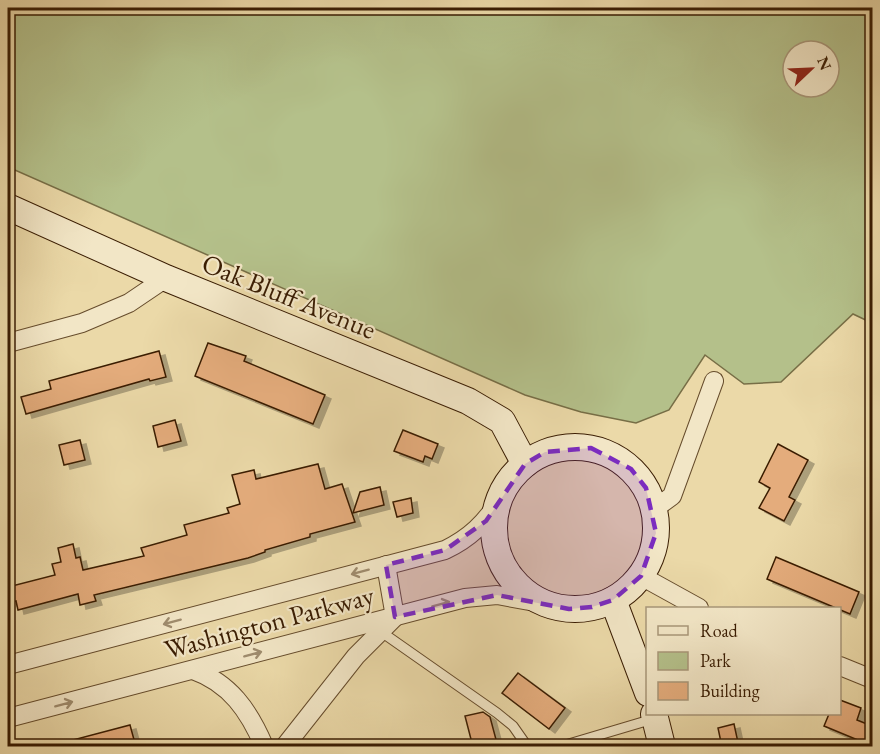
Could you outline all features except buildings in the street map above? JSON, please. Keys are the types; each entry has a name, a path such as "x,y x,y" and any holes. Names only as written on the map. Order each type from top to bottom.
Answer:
{"main road":[{"name":"Oak Bluff Avenue","path":"8,207 165,278 468,401 502,421 525,464"},
{"path":"568,447 591,448 613,456 631,470 646,488 654,509 656,532 652,555 641,576 613,600 592,607 569,609 546,604 520,587 502,561 495,531 500,500 510,480 525,464 545,452 568,447"},
{"path":"613,600 646,688"},
{"path":"654,716 662,747"}],"street":[{"path":"8,343 91,319 129,303 165,278"},
{"path":"654,509 672,496 714,381"},
{"name":"Washington Parkway","path":"8,665 445,549 464,541 486,521 500,500"},
{"path":"285,747 376,627 395,617 386,565"},
{"path":"641,576 695,607"},
{"name":"Washington Parkway","path":"395,617 465,598 497,595 546,604"},
{"name":"Washington Parkway","path":"8,718 193,670 376,627"},
{"path":"841,666 873,679"},
{"path":"193,670 212,676 226,686 245,709 264,747"}],"lane":[{"path":"376,627 497,713 513,726 527,747"},
{"path":"562,747 654,716"}],"highlighted area":[{"path":"591,448 631,469 646,488 656,533 641,576 613,600 592,607 569,609 497,595 395,617 386,565 445,550 486,521 525,464 545,452"}],"green space":[{"path":"8,8 872,8 872,323 853,314 781,382 744,384 705,355 669,410 636,423 581,412 525,395 8,167"}]}
